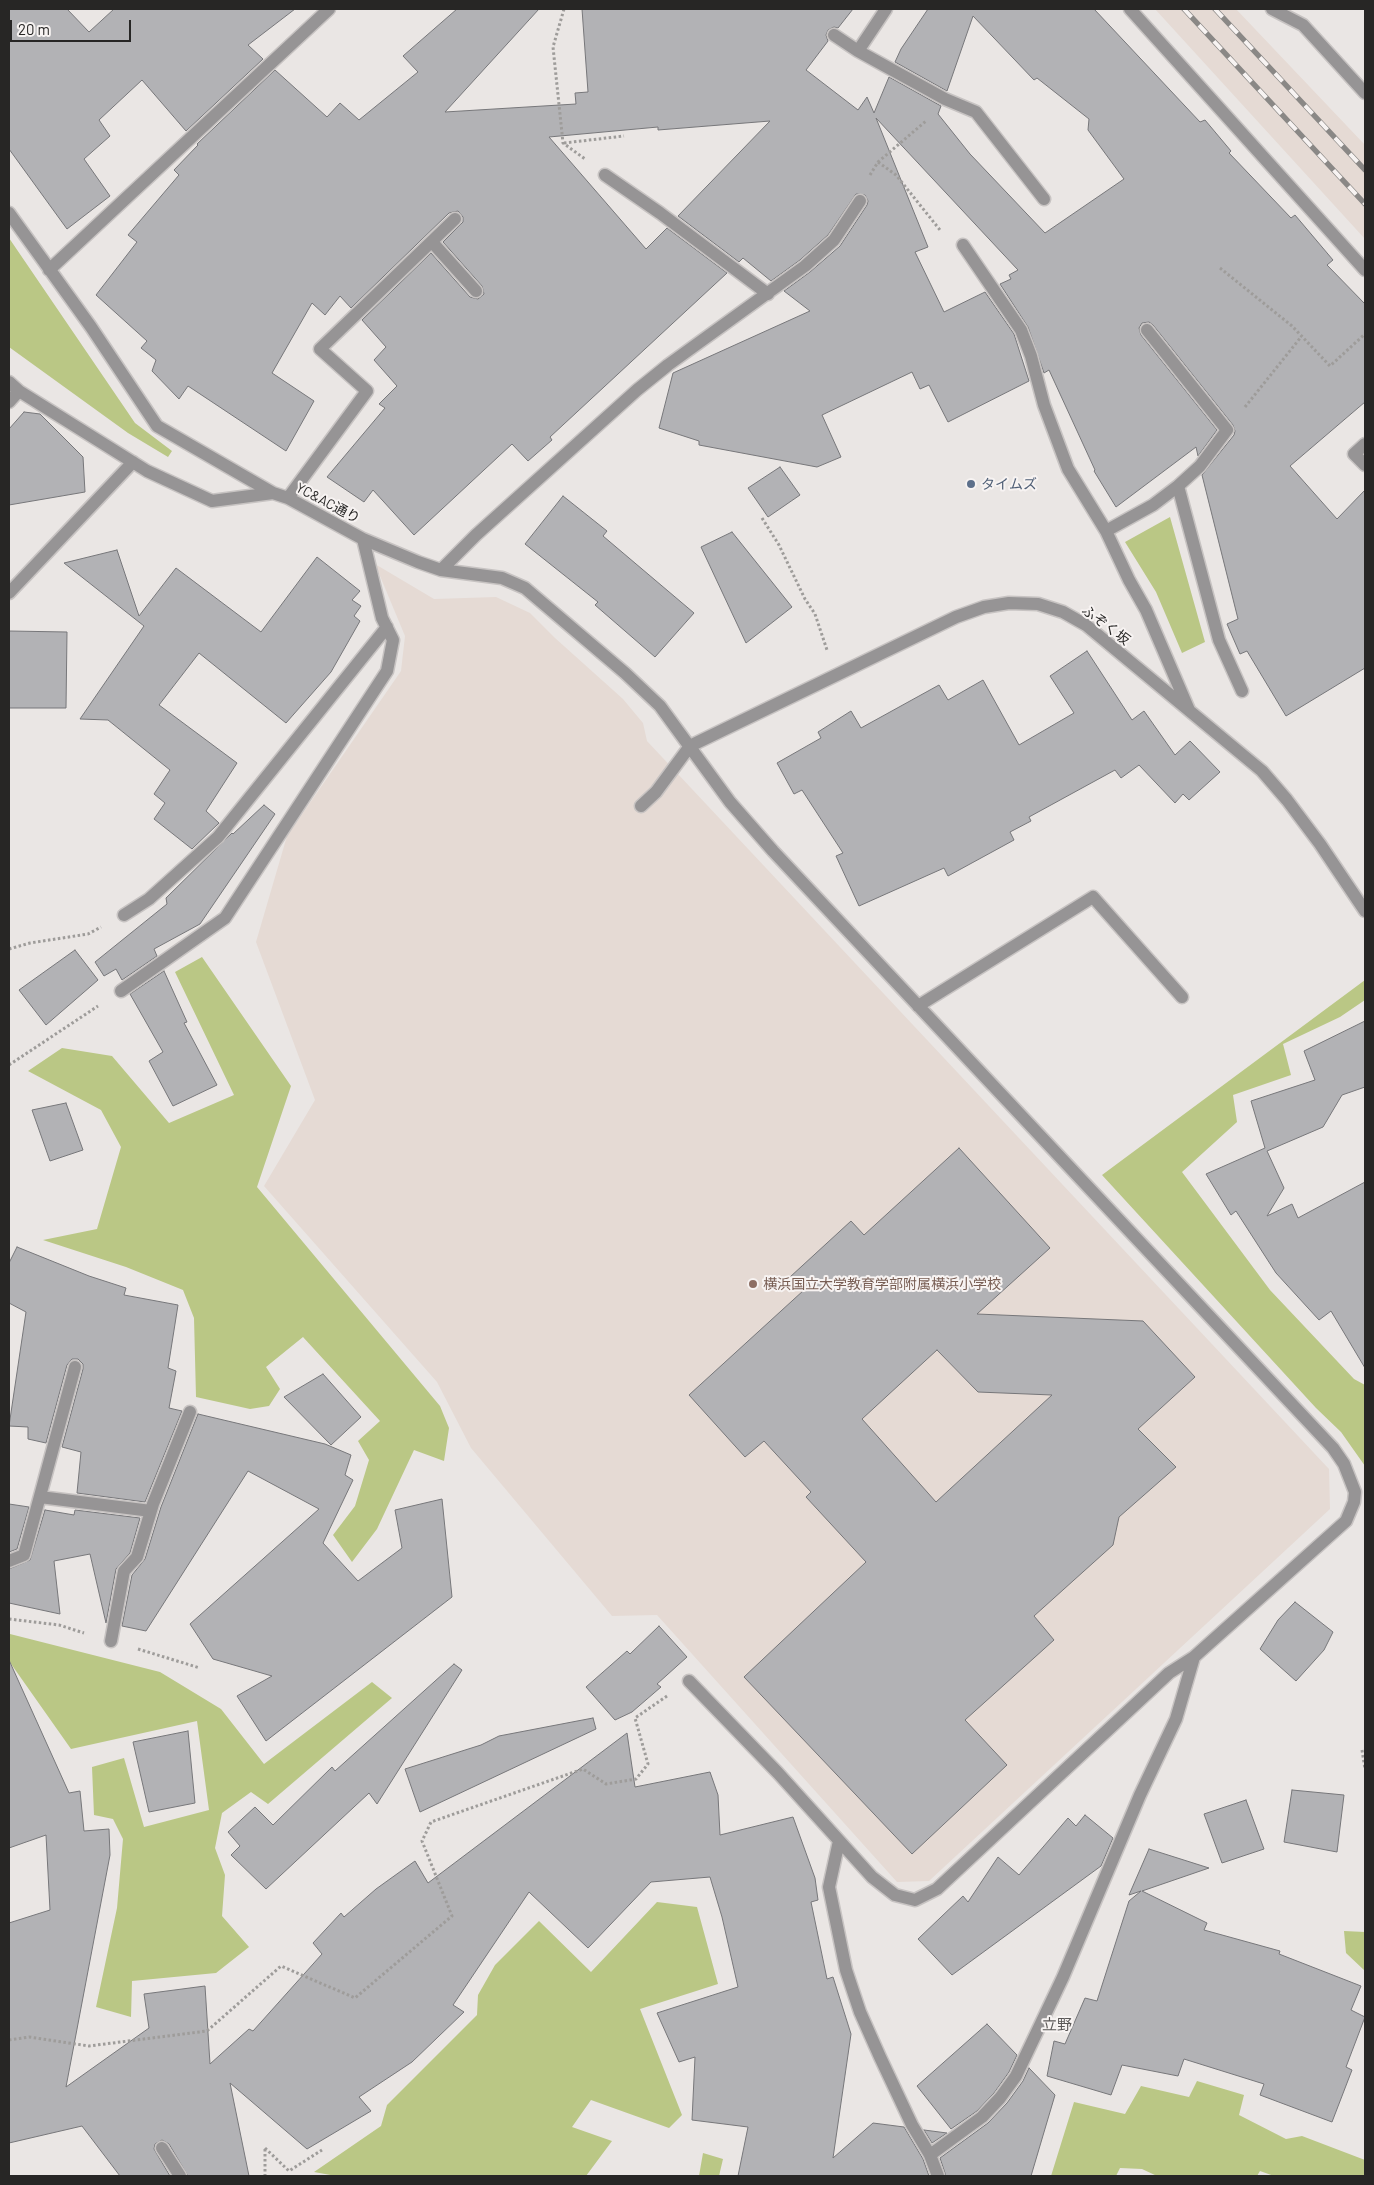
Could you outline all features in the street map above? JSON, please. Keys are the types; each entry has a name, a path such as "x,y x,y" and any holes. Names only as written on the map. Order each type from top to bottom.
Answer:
{"street":[{"path":"50,270 329,9"},
{"path":"858,51 886,9"},
{"path":"1130,9 1365,270"},
{"path":"1272,9 1303,25 1365,92"},
{"path":"834,35 858,51 945,99 976,112 1044,199"},
{"path":"605,175 660,213 768,294"},
{"path":"441,570 476,535 637,390 668,365 805,266 834,240 860,201"},
{"name":"YC&AC通り","path":"9,213 157,426 273,493 288,498 363,539 441,570 502,578 525,588 632,679 660,706 730,802 760,837 1332,1448 1344,1464 1355,1492 1354,1502 1346,1521 1194,1657 1169,1673 937,1889 915,1900 895,1895 872,1877 778,1773 689,1682"},
{"path":"288,498 367,391 320,349 455,220"},
{"path":"432,242 476,291"},
{"path":"963,245 1021,330 1031,356 1044,406 1068,469 1106,531 1129,580 1146,610 1163,645 1190,713"},
{"path":"1106,531 1153,505 1178,486 1200,466 1227,430 1147,330"},
{"path":"9,382 19,391 147,471 212,501 273,493"},
{"path":"9,402 19,391"},
{"path":"1365,444 1354,454 1365,465"},
{"path":"9,593 133,462"},
{"path":"1178,486 1219,640 1242,691"},
{"path":"121,991 225,918 387,671 393,640 382,618 363,539"},
{"name":"ふぞく坂","path":"690,746 956,617 984,607 1009,603 1038,604 1063,612 1086,625 1262,771 1287,800 1365,912"},
{"path":"124,915 149,899 218,837 387,627"},
{"path":"640,806 656,792 690,746"},
{"path":"918,1006 1093,897 1182,997"},
{"path":"9,1561 24,1555 75,1367"},
{"path":"111,1640 124,1571 137,1557 151,1511 190,1412"},
{"path":"40,1497 151,1511"},
{"path":"930,2155 982,2116 1000,2098 1016,2076 1063,1977 1136,1804 1176,1718 1194,1657"},
{"path":"839,1841 829,1887 846,1970 860,2012 880,2057 912,2125 930,2155 938,2176"},
{"path":"162,2148 180,2176"}],"path":[{"path":"564,9 553,47 563,143 605,175"},
{"path":"860,201 863,189 878,162 921,128"},
{"path":"563,143 624,136"},
{"path":"878,162 896,175 951,245 963,245"},
{"path":"1220,268 1292,326 1300,337 1330,366 1365,334"},
{"path":"1227,430 1300,337"},
{"path":"762,518 779,545 805,599 815,614 835,676"},
{"path":"9,949 30,943 88,934 124,915"},
{"path":"9,1065 121,991"},
{"path":"9,2040 29,2037 89,2046 207,2031 281,1966 355,1998 452,1916 422,1841 431,1822 583,1769 606,1784 636,1778 648,1764 635,1718 689,1682"},
{"path":"1362,1750 1365,1769"},
{"path":"265,2176 265,2148 289,2171 322,2150"}],"shaded area":[{"path":"1155,9 1236,9 1365,145 1365,239"},
{"name":"横浜国立大学教育学部附属横浜小学校","path":"375,564 434,599 496,597 530,613 623,699 643,723 647,741 1329,1469 1330,1509 929,1881 897,1882 657,1615 612,1616 471,1448 437,1382 264,1186 315,1100 256,942 287,836 401,671 405,636"}],"green space":[{"path":"9,238 135,423 172,451 168,457 128,433 9,347"},
{"path":"1170,517 1205,642 1182,653 1156,592 1125,542"},
{"path":"202,957 291,1086 257,1187 440,1406 449,1428 444,1461 414,1450 377,1529 352,1562 333,1535 355,1506 369,1460 358,1441 380,1421 303,1337 266,1367 280,1389 269,1406 250,1409 196,1397 194,1318 183,1290 126,1267 43,1240 97,1229 121,1147 101,1110 28,1071 62,1048 112,1056 169,1123 234,1095 175,972"},
{"path":"1365,980 1365,1000 1340,1017 1283,1044 1291,1075 1233,1095 1237,1122 1182,1172 1270,1290 1354,1379 1365,1385 1365,1466 1341,1432 1316,1408 1102,1175"},
{"path":"10,1634 160,1672 221,1709 264,1764 372,1682 392,1698 268,1804 251,1792 222,1813 215,1848 225,1875 222,1916 249,1947 216,1973 132,1981 131,2017 96,2007 117,1908 123,1839 113,1819 94,1815 92,1767 124,1758 144,1827 209,1810 197,1721 71,1749 9,1661"},
{"path":"657,1902 697,1907 718,1984 640,2009 682,2115 669,2128 591,2100 572,2127 612,2141 586,2176 336,2176 314,2172 381,2126 387,2105 477,2015 478,1995 495,1965 539,1921 591,1972"},
{"path":"1344,1931 1365,1932 1365,1971 1346,1953"},
{"path":"1197,2081 1244,2095 1239,2115 1286,2139 1302,2136 1365,2160 1365,2176 1274,2176 1260,2171 1257,2176 1157,2176 1142,2169 1120,2168 1116,2176 1051,2176 1074,2102 1125,2114 1141,2086 1189,2097"},
{"path":"703,2153 723,2159 719,2176 699,2176"}],"building":[{"path":"9,9 67,9 89,32 114,9 295,9 248,45 263,59 186,131 142,80 99,120 110,136 84,159 110,196 67,229 9,149"},
{"path":"457,9 539,9 445,112 576,104 575,93 588,92 582,9 853,9 838,28 834,27 828,30 826,35 828,41 806,70 858,110 867,97 874,113 889,77 941,106 938,114 970,154 1045,233 1124,179 1088,130 1089,119 1037,78 1034,80 973,16 947,91 895,62 901,49 928,9 1094,9 1200,122 1205,120 1231,151 1229,153 1291,218 1295,215 1333,260 1327,265 1365,304 1365,402 1290,466 1337,519 1365,490 1365,668 1286,716 1247,651 1240,654 1227,624 1238,619 1202,475 1234,435 1233,425 1153,325 1149,322 1142,323 1139,328 1141,335 1217,430 1198,456 1196,447 1116,507 1094,471 1049,370 1044,373 1028,327 1000,284 1011,279 1009,275 1018,270 876,118 928,247 915,252 944,312 985,292 1014,334 1029,381 948,422 929,385 920,389 912,372 822,415 841,457 817,467 699,445 699,441 659,428 673,373 810,311 784,291 840,246 867,205 868,201 865,195 856,194 828,235 800,260 771,281 743,258 739,262 678,216 770,121 658,130 658,127 549,137 646,249 667,228 727,273 550,437 552,440 528,461 512,444 414,535 373,490 364,502 327,477 385,408 379,404 397,386 374,360 386,347 362,320 431,253 470,297 478,299 484,294 482,286 443,242 463,222 463,217 458,211 449,213 351,308 340,296 325,315 312,303 272,373 314,401 286,451 188,386 179,399 152,371 156,360 141,348 147,341 96,295 137,242 128,235 179,175 174,170 197,144 275,70 327,117 340,103 359,120 418,72 403,56"},
{"path":"24,412 40,414 83,457 85,492 9,505 9,429"},
{"path":"780,467 800,495 768,517 748,488"},
{"path":"563,496 607,531 603,536 694,613 655,657 595,605 598,602 525,544"},
{"path":"732,532 792,607 746,643 701,547"},
{"path":"117,550 139,616 176,568 261,632 317,557 360,591 352,600 361,606 354,616 360,621 331,672 286,723 199,653 159,705 237,763 206,811 219,823 192,849 154,819 165,803 154,794 170,770 108,720 80,719 144,626 64,563"},
{"path":"9,631 67,632 66,708 9,708"},
{"path":"1087,651 1132,720 1144,711 1175,755 1190,741 1220,772 1189,800 1183,794 1175,803 1139,765 1121,778 1115,770 1029,817 1031,821 1010,832 1014,840 948,876 944,868 859,906 836,856 843,853 802,790 794,794 777,763 821,738 818,732 851,711 861,728 939,685 948,700 983,680 1019,745 1074,713 1050,676"},
{"path":"264,805 275,814 200,924 154,949 157,956 122,980 116,969 104,976 95,962 167,904 166,898 232,833"},
{"path":"75,950 98,980 46,1025 19,990"},
{"path":"164,971 187,1022 184,1023 217,1085 173,1106 149,1061 163,1052 130,994"},
{"path":"1365,1021 1365,1087 1342,1095 1323,1127 1267,1151 1284,1188 1267,1216 1292,1204 1298,1218 1365,1182 1365,1368 1331,1311 1319,1320 1276,1273 1236,1211 1231,1215 1206,1174 1265,1148 1251,1101 1315,1080 1304,1051"},
{"path":"66,1103 83,1150 50,1161 32,1110"},
{"path":"959,1148 1050,1248 977,1314 1143,1321 1195,1377 1138,1429 1176,1467 1119,1517 1113,1545 1034,1616 1054,1640 965,1720 1007,1765 912,1854 744,1677 866,1562 806,1497 811,1492 764,1441 745,1457 689,1395 804,1290 790,1277 851,1221 864,1235","holes":["937,1350 978,1392 1052,1395 936,1502 862,1419"]},
{"path":"17,1247 89,1276 126,1288 124,1295 178,1305 168,1368 176,1371 169,1408 182,1411 145,1502 77,1493 81,1452 62,1447 83,1369 83,1364 78,1359 72,1359 67,1365 46,1443 28,1439 28,1427 9,1426 26,1312 9,1303 9,1263"},
{"path":"323,1374 361,1417 331,1445 284,1397"},
{"path":"198,1414 325,1444 351,1455 345,1475 353,1480 323,1543 358,1581 402,1548 395,1510 442,1499 452,1597 266,1741 237,1696 272,1676 213,1659 190,1624 319,1509 248,1471 146,1631 122,1626 132,1575 145,1559 161,1507"},
{"path":"9,1504 29,1507 17,1549 9,1552"},
{"path":"45,1510 74,1515 75,1510 140,1518 130,1553 116,1569 106,1623 90,1554 54,1561 60,1614 9,1603 9,1569 30,1560"},
{"path":"1295,1602 1333,1632 1324,1650 1296,1681 1260,1649 1278,1620"},
{"path":"659,1626 687,1657 657,1684 661,1687 632,1712 615,1720 586,1687 627,1651 630,1654"},
{"path":"9,1660 69,1793 80,1791 84,1831 109,1829 110,1855 66,2087 149,2028 144,1994 205,1986 210,2064 249,2029 253,2031 322,1954 313,1943 341,1913 344,1917 376,1889 415,1861 428,1883 627,1733 635,1787 710,1772 718,1795 720,1835 793,1817 815,1878 818,1900 811,1902 827,1979 833,1977 851,2034 833,2158 873,2123 904,2127 923,2159 929,2176 738,2176 748,2127 692,2120 695,2057 679,2062 657,2013 738,1987 722,1917 710,1877 651,1882 588,1948 529,1892 453,2005 464,2012 412,2062 359,2097 371,2111 307,2149 230,2083 249,2176 188,2176 169,2144 162,2140 155,2144 154,2149 170,2176 120,2176 82,2126 9,2143 9,1923 50,1910 46,1835 9,1848"},
{"path":"454,1664 462,1670 377,1804 369,1793 266,1889 231,1855 240,1846 228,1832 255,1807 273,1825 332,1767 335,1771"},
{"path":"593,1718 596,1729 420,1812 405,1769 481,1745 499,1736"},
{"path":"188,1731 195,1803 149,1812 133,1742"},
{"path":"1292,1790 1344,1795 1337,1852 1284,1842"},
{"path":"1246,1800 1264,1849 1222,1863 1204,1814"},
{"path":"1085,1815 1113,1838 1101,1866 952,1975 918,1939 963,1896 968,1902 998,1857 1019,1875 1068,1818 1076,1826"},
{"path":"1149,1849 1209,1868 1142,1891 1207,1923 1204,1930 1280,1951 1279,1954 1361,1986 1351,2010 1365,2017 1346,2067 1352,2070 1332,2122 1260,2095 1264,2084 1184,2059 1178,2076 1122,2065 1111,2095 1047,2076 1054,2041 1065,2044 1085,1998 1097,2001 1129,1901 1141,1891 1129,1895"},
{"path":"987,2024 1017,2055 1009,2072 994,2093 977,2111 951,2129 917,2086"},
{"path":"1029,2068 1055,2095 1031,2176 946,2176 940,2158 988,2123 1007,2103 1023,2081"},
{"path":"924,2130 947,2133 932,2143"}],"railway":[{"path":"1184,9 1365,204"},
{"path":"1215,9 1365,170"}],"place":[{"name":"タイムズ","path":"971,484"},
{"name":"横浜国立大学教育学部附属横浜小学校","path":"753,1284"}],"district":[{"name":"立野","path":"1057,2025"}]}
